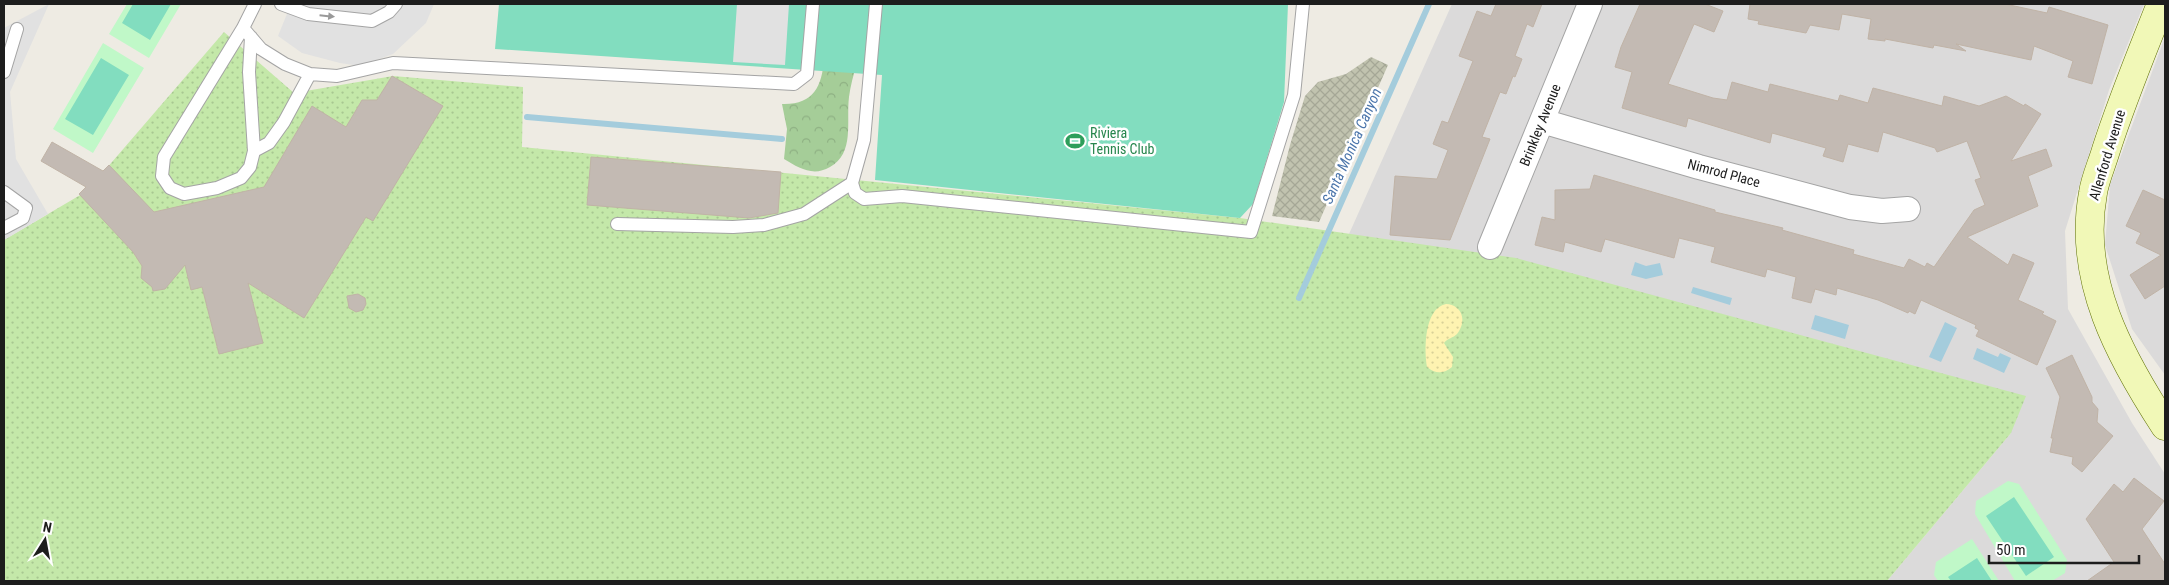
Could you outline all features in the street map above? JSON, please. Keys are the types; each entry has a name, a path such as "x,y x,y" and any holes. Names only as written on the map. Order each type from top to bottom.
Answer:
{"street":[{"name":"Brinkley Avenue","path":"1490,246 1590,4"},
{"name":"Allenford Avenue","path":"2161,4 2117,117 2093,192 2090,228 2092,267 2100,302 2118,349 2165,426"},
{"name":"Nimrod Place","path":"1542,121 1699,167 1850,207 1882,210 1908,209"}],"lane":[{"path":"247,32 254,151 250,167 241,178 217,188 184,194 170,188 162,176 164,157 247,32 256,4"},
{"path":"281,4 372,21 389,12 396,4"},
{"path":"247,32 261,49 285,64 310,74 337,76 393,63 794,84 806,74 813,4"},
{"path":"876,4 864,140 852,183 855,193 864,199 902,196 1252,232 1294,95 1303,4"},
{"path":"4,72 17,29"},
{"path":"254,151 269,143 284,122 310,74"},
{"path":"617,224 733,227 764,225 804,214 852,183"},
{"path":"4,192 26,208 23,218 4,228"}],"shaded area":[{"path":"49,4 10,92 16,159 48,214 4,240 4,28"},
{"path":"291,4 434,4 426,23 393,54 360,66 302,53 278,36"},
{"path":"737,4 789,4 785,65 733,62"},
{"path":"1452,4 2144,4 2109,90 2065,231 2068,309 2132,423 2165,474 2165,581 1887,581 2011,433 1349,234"},
{"path":"2165,37 2165,375 2132,329 2105,245 2110,185"},
{"path":"1371,57 1388,65 1319,222 1272,216 1305,96 1318,82 1346,74"}],"green space":[{"path":"127,4 181,4 149,58 109,34"},
{"path":"133,4 171,4 150,40 122,23"},
{"name":"Riviera Tennis Club","path":"499,4 1288,4 1284,102 1253,204 1240,218 875,180 882,75 495,49"},
{"path":"867,30 850,89 848,136 843,154 830,167 818,171 806,170 784,159 787,129 782,104 793,104 808,98 818,86 824,59"},
{"path":"224,32 294,93 393,76 523,87 522,147 1240,218 1516,258 2026,396 2011,433 1887,581 4,581 4,240 87,191"},
{"path":"103,43 144,68 93,153 53,129"},
{"path":"101,58 129,75 93,135 65,119"},
{"path":"2008,481 2019,484 2067,560 2065,573 2052,581 2015,581 1975,514 1976,501"},
{"path":"2014,497 2054,557 2026,576 1986,516"},
{"path":"1972,539 1999,581 1938,581 1934,575 1936,562"},
{"path":"1977,558 1992,581 1951,581 1948,577"}],"sand":[{"path":"1446,304 1456,307 1460,311 1462,324 1457,334 1444,343 1453,357 1452,367 1443,372 1436,372 1427,367 1427,331 1433,313 1439,307"}],"water":[{"path":"1635,262 1646,266 1660,263 1663,275 1646,279 1631,275"},
{"path":"1693,287 1732,298 1730,305 1691,293"},
{"path":"1815,315 1849,325 1845,339 1811,329"},
{"path":"1945,322 1957,328 1941,362 1929,357"},
{"path":"1977,348 1998,357 2000,353 2011,358 2004,373 1973,359"}],"building":[{"path":"1496,4 1542,4 1533,27 1527,24 1515,56 1522,59 1515,77 1513,76 1506,94 1500,92 1482,137 1490,139 1450,240 1390,235 1395,176 1437,179 1448,150 1433,144 1442,121 1448,123 1473,61 1459,56 1477,11 1491,16"},
{"path":"1640,4 1705,4 1723,11 1714,32 1694,24 1668,84 1713,98 1727,100 1732,82 1768,92 1770,84 1838,101 1840,95 1868,103 1873,88 1942,106 1944,96 1979,106 2006,96 2024,106 2025,104 2041,114 2011,161 2046,149 2052,166 2028,176 2038,206 1967,237 2008,265 2013,254 2034,263 2018,300 2044,312 2042,314 2056,321 2037,365 1976,336 1979,330 1975,328 1976,325 1921,300 1915,314 1909,311 1908,313 1878,300 1837,288 1836,295 1815,289 1811,303 1792,298 1796,277 1767,269 1765,277 1711,262 1715,247 1679,238 1674,258 1605,239 1601,252 1565,242 1563,252 1535,245 1542,217 1555,220 1555,190 1590,189 1594,175 1715,210 1715,212 1783,228 1782,230 1854,250 1853,254 1904,268 1909,259 1925,267 1927,263 1934,267 1974,210 1985,205 1975,180 1981,178 1967,141 1937,152 1935,148 1883,132 1878,152 1848,144 1843,162 1823,156 1826,148 1772,133 1770,143 1688,118 1686,127 1622,108 1632,72 1615,67 1621,47"},
{"path":"1750,4 2005,4 2047,13 2049,7 2108,25 2092,84 2068,77 2073,61 2034,46 2031,60 1956,44 1966,51 1934,45 1933,48 1885,39 1885,41 1868,39 1871,19 1842,14 1839,30 1810,25 1806,33 1758,24 1759,21 1748,19"},
{"path":"392,76 443,106 373,221 366,217 304,318 248,283 263,343 219,354 202,287 191,290 185,265 165,289 153,291 152,287 141,278 142,266 133,252 79,194 86,187 41,161 52,142 103,171 109,165 154,212 264,187 312,106 346,127 362,100 377,100"},
{"path":"591,157 781,172 778,213 749,218 587,205"},
{"path":"2143,190 2165,200 2165,286 2145,299 2130,275 2161,255 2136,243 2141,233 2126,226"},
{"path":"358,294 365,298 366,304 363,310 356,312 349,308 347,296"},
{"path":"2072,355 2092,397 2092,402 2098,409 2097,422 2113,436 2082,472 2072,464 2073,457 2050,452 2053,438 2051,438 2060,397 2046,368"},
{"path":"2134,478 2164,501 2142,529 2165,564 2165,581 2087,581 2114,562 2086,519 2114,484 2123,492"}],"waterway":[{"name":"Santa Monica Canyon","path":"1299,298 1429,4"},
{"path":"527,117 782,139"}],"place":[{"name":"Riviera Tennis Club","path":"1075,141"}]}
